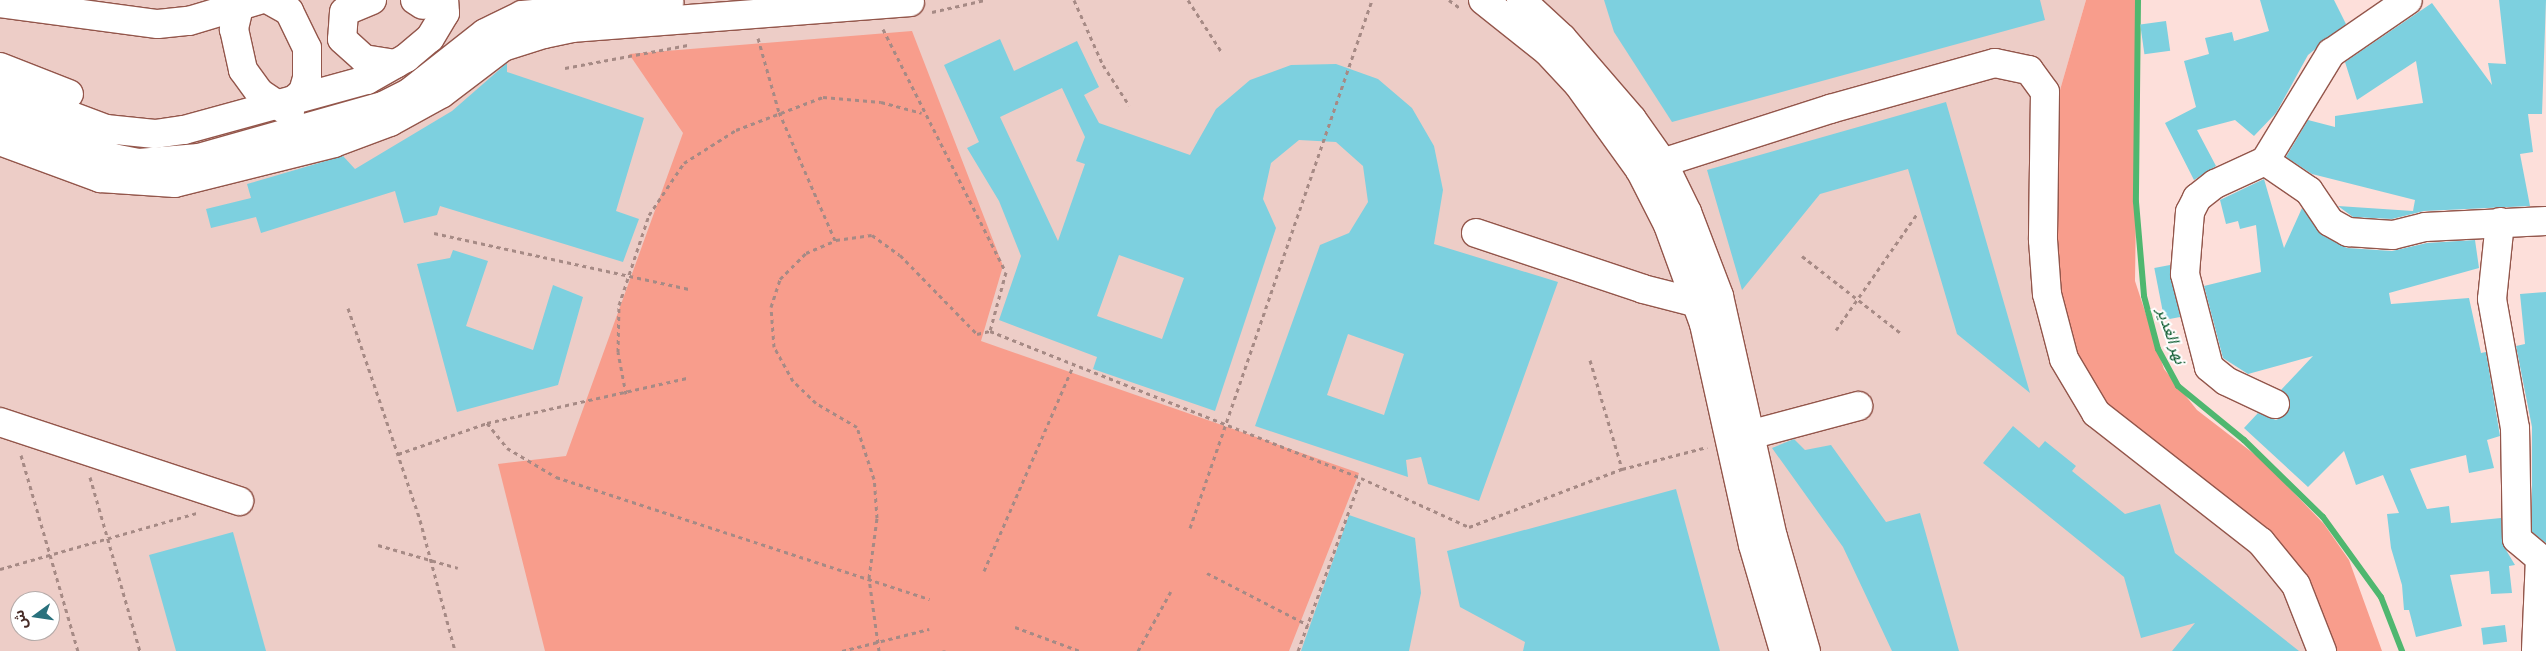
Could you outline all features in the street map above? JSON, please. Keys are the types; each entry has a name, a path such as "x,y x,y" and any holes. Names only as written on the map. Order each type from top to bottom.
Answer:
{"street":[{"path":"254,165 292,113 303,92 309,65 308,48 289,11 268,0"},
{"path":"372,0 344,12 342,39 364,59 396,64"},
{"path":"0,89 80,122 130,133 184,130 401,97 485,33 522,16 698,0"},
{"path":"1483,0 1547,51 1652,166"},
{"path":"1521,0 1562,38 1632,119 1709,300 1742,437 1806,651"},
{"path":"2275,404 2226,381 2209,367 2185,274 2190,212 2197,198 2265,161 2331,53 2408,0"},
{"path":"0,141 70,169 124,182 175,183 254,165 344,139 412,112 503,47 544,34 572,28 913,1"},
{"path":"292,113 396,64 440,26 427,2"},
{"path":"0,3 140,24 188,21 249,3"},
{"path":"249,3 234,29 237,55 250,83 292,113 344,139"},
{"path":"1652,166 1830,109 1995,63 2029,70 2045,92 2043,240 2047,294 2064,359 2096,413 2261,542 2296,584 2322,651"},
{"path":"0,67 69,94"},
{"path":"0,113 84,149 139,163 199,158 274,137"},
{"path":"2265,161 2309,191 2330,222 2348,232 2393,235 2425,226 2546,221"},
{"path":"2500,222 2492,299 2515,428 2517,540 2543,559 2536,651"},
{"path":"1476,233 1709,300"},
{"path":"1742,437 1858,406"},
{"path":"6,424 80,446 238,501"},
{"path":"1742,437 1753,545 1784,651"}],"path":[{"path":"1074,0 1103,65 1129,104"},
{"path":"1188,0 1221,51"},
{"path":"1190,528 1372,0"},
{"path":"878,19 922,113 1006,272 990,331"},
{"path":"756,33 779,112 836,240"},
{"path":"626,394 618,352 619,306 649,215 684,163 736,130 779,112 824,97 881,102 922,113"},
{"path":"1836,330 1856,297 1917,214"},
{"path":"434,232 689,289"},
{"path":"879,651 875,642 869,578 877,518 874,479 857,427 799,387 774,347 771,308 780,279 806,253 836,240 872,236 900,255 977,334 990,331 1224,426 1361,478 1469,527 1622,469 1742,437"},
{"path":"1802,256 1902,334"},
{"path":"348,308 398,454 455,651"},
{"path":"1590,360 1622,469"},
{"path":"984,571 1074,364"},
{"path":"398,454 487,423 626,394 687,378"},
{"path":"487,423 507,448 556,477 930,599"},
{"path":"6,424 50,555 78,651"},
{"path":"80,446 140,651"},
{"path":"1298,651 1361,478"},
{"path":"0,569 201,512"},
{"path":"378,545 458,568"},
{"path":"1207,574 1308,625"},
{"path":"1138,651 1171,591"},
{"path":"1015,627 1080,651"},
{"path":"842,651 929,629"}],"shaded area":[{"path":"0,0 2086,0 2060,90 2049,186 2207,486 2328,651 0,651"},
{"path":"2086,0 2139,0 2135,281 2164,369 2197,410 2262,460 2324,524 2349,560 2382,651 2328,651 2305,595 2124,432 2083,374 2057,294 2049,186 2060,90"},
{"path":"912,31 1003,266 981,341 1359,473 1289,651 545,651 498,464 566,456 683,133 629,54"}],"building":[{"path":"1604,0 2040,0 2045,20 1672,122 1614,32"},
{"path":"2260,0 2334,0 2346,24 2308,55 2276,113 2254,136 2235,120 2197,130 2216,166 2194,180 2165,123 2196,107 2184,61 2209,54 2205,38 2232,32 2234,41 2269,31"},
{"path":"2499,0 2546,0 2542,114 2528,114 2533,152 2520,154 2530,206 2424,211 2392,219 2353,217 2338,206 2413,211 2415,200 2312,174 2286,157 2308,120 2335,127 2335,116 2423,103 2416,61 2357,100 2345,62 2432,3 2492,85 2488,63 2506,64"},
{"path":"2166,21 2170,51 2144,54 2140,25"},
{"path":"1000,39 1014,71 1077,41 1099,87 1084,95 1099,123 1190,155 1216,109 1250,80 1291,65 1336,64 1378,79 1412,108 1434,146 1443,190 1434,244 1558,282 1479,501 1428,484 1421,457 1406,460 1408,477 1255,426 1320,245 1349,233 1368,202 1363,166 1336,142 1299,140 1271,163 1263,199 1276,228 1215,411 1093,369 1097,357 999,320 1021,256 999,201 967,148 979,142 944,65","holes":["1062,88 1085,137 1076,161 1085,164 1058,241 1000,117","1119,255 1184,278 1162,339 1097,316","1348,334 1404,354 1384,415 1327,395"]},
{"path":"507,63 507,72 644,118 616,211 639,219 623,262 440,206 437,215 404,223 395,191 261,233 256,217 211,228 206,209 251,198 247,184 343,156 355,169 452,111"},
{"path":"1946,102 2030,393 1957,334 1908,169 1820,194 1742,290 1707,170"},
{"path":"2264,179 2284,248 2302,208 2322,235 2347,248 2392,251 2427,243 2475,240 2479,268 2389,293 2391,304 2469,298 2481,353 2486,352 2500,436 2487,440 2494,468 2469,473 2466,455 2410,469 2427,509 2449,506 2451,523 2501,518 2503,545 2515,565 2509,566 2512,593 2491,594 2489,571 2450,575 2462,626 2416,637 2409,610 2404,610 2402,585 2391,548 2387,514 2399,513 2383,475 2356,485 2344,451 2308,487 2244,428 2258,413 2276,420 2284,416 2290,402 2281,390 2313,356 2248,374 2223,358 2204,286 2261,272 2256,225 2240,229 2238,221 2226,224 2220,200"},
{"path":"453,250 488,261 466,326 533,350 553,285 583,297 558,385 457,412 417,264 450,258"},
{"path":"2170,265 2180,317 2164,320 2154,268"},
{"path":"2546,292 2546,543 2532,532 2532,427 2516,346 2525,344 2520,294"},
{"path":"2013,426 2039,448 2045,441 2076,466 2072,471 2125,514 2160,504 2175,553 2299,651 2172,651 2195,623 2141,638 2124,577 1983,463"},
{"path":"1794,439 1805,450 1831,445 1886,522 1920,513 1959,651 1892,651 1843,547 1772,448"},
{"path":"1676,489 1720,651 1523,651 1525,642 1460,607 1447,551"},
{"path":"1349,515 1415,538 1421,593 1409,651 1301,651"},
{"path":"233,532 266,651 176,651 149,555"},
{"path":"2505,625 2507,642 2483,645 2481,628"}],"waterway":[{"name":"نهر الغدير","path":"2138,0 2136,202 2144,296 2158,349 2178,386 2244,440 2323,517 2381,597 2402,651"}]}
